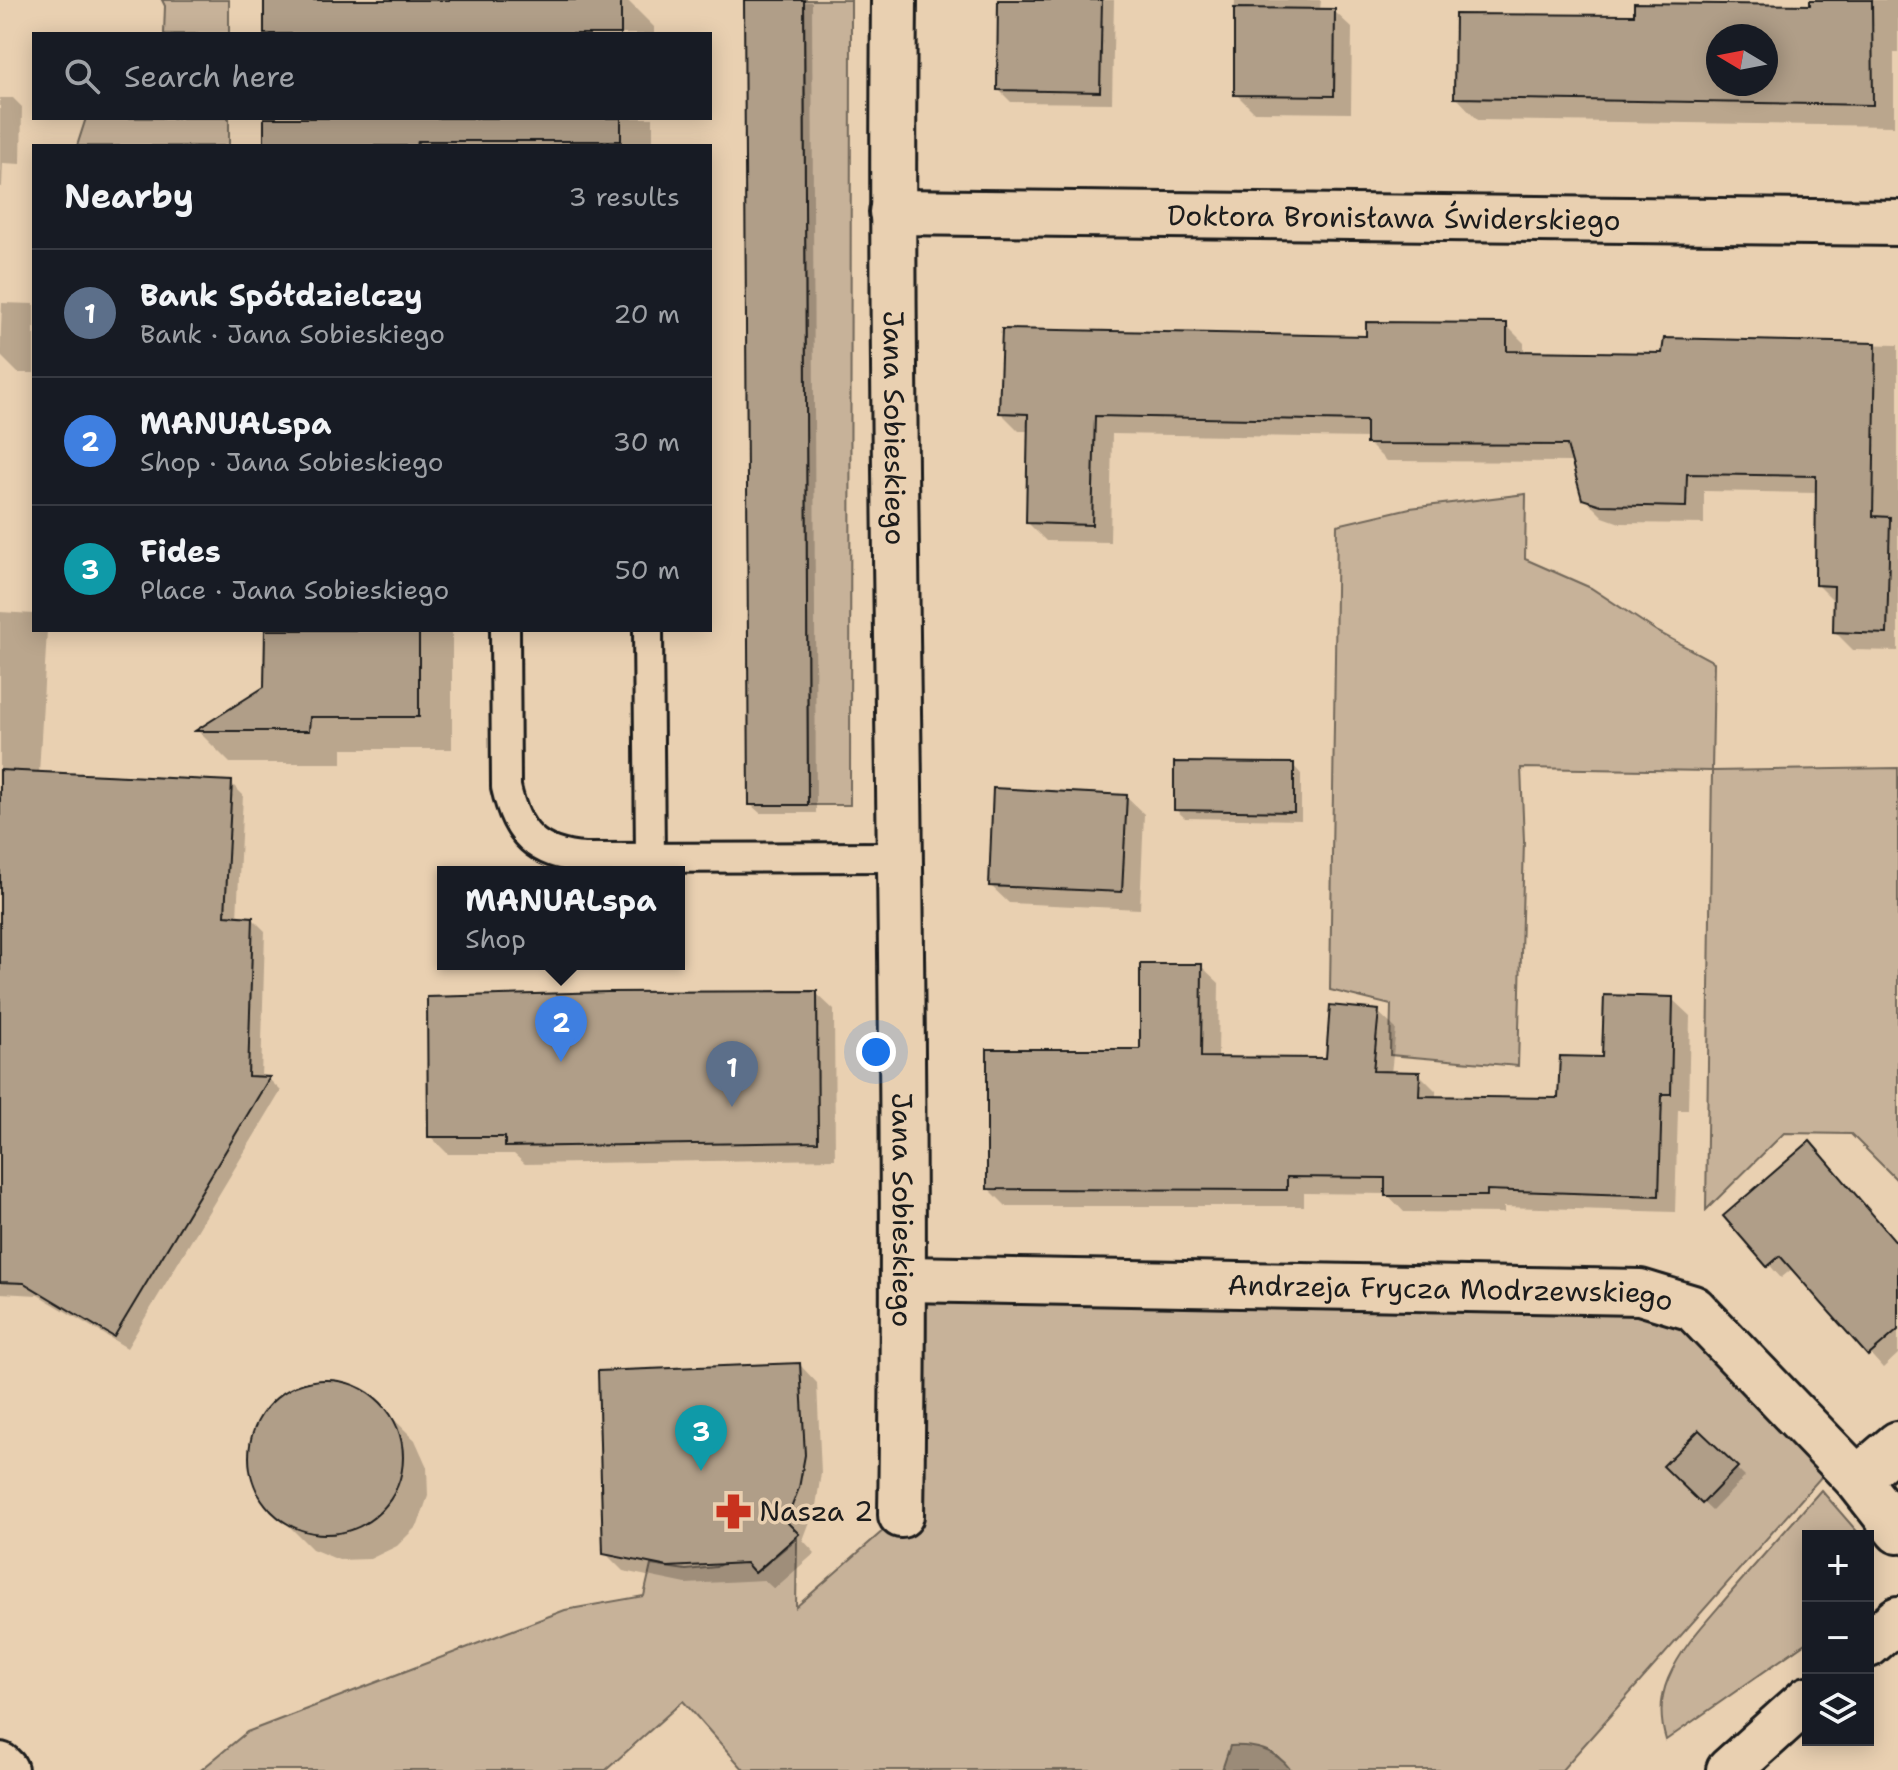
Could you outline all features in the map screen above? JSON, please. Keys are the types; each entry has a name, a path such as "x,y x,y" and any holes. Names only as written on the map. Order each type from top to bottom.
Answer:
{"street":[{"name":"Jana Sobieskiego","path":"894,0 892,212 905,1279 901,1515"},
{"name":"Doktora Bronisława Świderskiego","path":"892,212 1898,223"},
{"name":"Andrzeja Frycza Modrzewskiego","path":"905,1279 1640,1292 1693,1308 1857,1479 1898,1531"},
{"path":"1857,1479 1898,1444"},
{"path":"1874,1640 1898,1619"},
{"path":"1729,1770 1802,1704"}],"lane":[{"path":"505,632 506,787 511,811 524,832 541,848 563,856 899,857"},
{"path":"648,632 650,858"}],"shaded area":[{"path":"162,0 229,0 229,32 164,32 165,6"},
{"path":"804,0 851,0 850,805 808,805"},
{"path":"85,120 229,120 229,144 78,144"},
{"path":"1526,494 1525,559 1591,588 1658,632 1714,662 1712,771 1521,768 1524,841 1518,1066 1390,1055 1391,1005 1330,990 1337,525 1410,508"},
{"path":"1898,768 1898,1181 1851,1134 1784,1133 1706,1210 1712,771"},
{"path":"905,1279 1640,1292 1837,1459 1562,1770 744,1770 683,1701 606,1770 201,1770 247,1732 565,1610 644,1596 651,1565 686,1570 716,1567 739,1554 755,1573 797,1538 796,1607 901,1515"},
{"path":"1821,1490 1856,1530 1802,1530 1802,1645 1666,1740 1662,1717 1665,1686 1679,1658 1707,1620"},
{"path":"1230,1746 1264,1750 1278,1757 1291,1770 1222,1770"}],"building":[{"path":"264,0 621,0 621,32 264,32"},
{"path":"744,0 804,0 808,805 749,805"},
{"path":"998,0 1102,0 1100,92 997,90"},
{"path":"1810,0 1872,0 1873,105 1454,98 1455,14 1634,15 1634,3 1810,5"},
{"path":"1234,8 1335,9 1334,96 1234,95"},
{"path":"264,120 621,120 621,141 264,144"},
{"path":"1366,322 1507,323 1507,351 1662,353 1664,338 1876,343 1873,516 1890,517 1887,634 1833,632 1834,586 1815,585 1816,476 1687,474 1686,507 1601,505 1582,499 1567,445 1366,444 1366,421 1095,416 1092,525 1026,523 1028,414 999,413 1002,329 1366,336"},
{"path":"265,632 419,632 419,717 310,717 309,731 195,731 264,687"},
{"path":"1174,762 1294,763 1294,812 1174,810"},
{"path":"0,770 232,781 225,915 253,917 248,1076 270,1077 114,1337 24,1283 0,1282"},
{"path":"993,788 1127,795 1122,892 989,886"},
{"path":"1140,964 1202,964 1201,1057 1326,1058 1330,1005 1379,1010 1373,1071 1420,1072 1419,1096 1558,1098 1560,1056 1602,1057 1604,995 1673,997 1671,1094 1662,1094 1659,1196 1487,1190 1487,1196 1385,1196 1385,1178 1287,1177 1287,1190 987,1189 987,1049 1140,1049"},
{"path":"817,991 818,1142 505,1147 505,1137 428,1137 427,997"},
{"path":"1810,1141 1898,1244 1898,1330 1868,1356 1780,1256 1767,1267 1723,1216"},
{"path":"800,1363 805,1455 799,1488 786,1521 799,1534 755,1573 746,1563 668,1567 603,1554 598,1371"},
{"path":"326,1380 356,1385 381,1402 398,1427 403,1457 398,1487 381,1512 356,1529 326,1534 296,1529 271,1512 254,1487 249,1457 254,1427 271,1402 296,1385"},
{"path":"1699,1430 1738,1467 1702,1504 1663,1466"}],"place":[{"name":"MANUALspa","path":"561,1062"},
{"name":"Bank Spółdzielczy","path":"732,1107"},
{"name":"Fides","path":"701,1471"},
{"name":"Nasza 2","path":"733,1511"}]}
